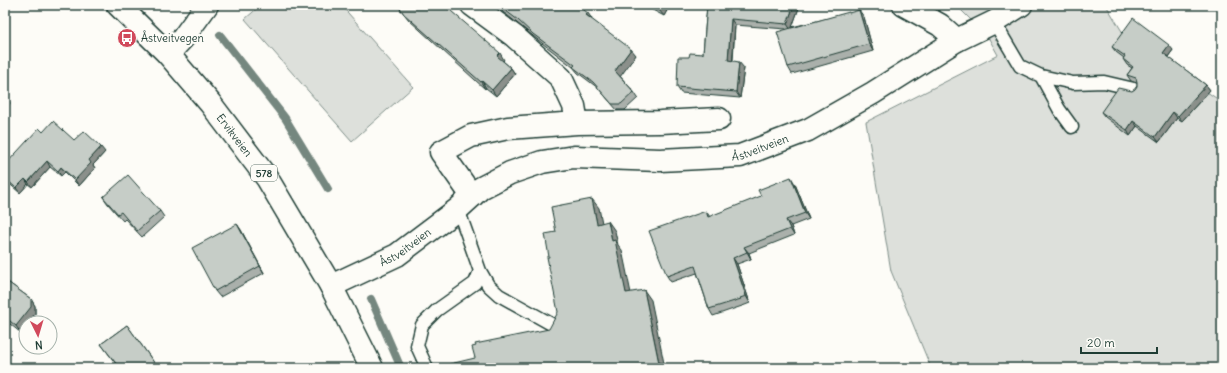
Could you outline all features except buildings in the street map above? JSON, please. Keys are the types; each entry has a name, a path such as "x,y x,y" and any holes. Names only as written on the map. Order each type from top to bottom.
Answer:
{"street":[{"name":"Ervikveien","path":"118,5 168,54 210,103 267,178 341,281 372,368"},
{"path":"168,54 183,38 207,5"},
{"path":"472,5 514,36 560,78 574,106 577,123"},
{"path":"904,5 940,25 957,40"},
{"name":"Åstveitveien","path":"341,281 396,255 465,202 480,188 510,173 542,162 574,157 660,160 740,156 808,130 874,93 957,40 994,22 1021,5"},
{"path":"465,202 441,152 471,136 508,128 577,123 660,122 719,119"}],"lane":[{"path":"994,22 1020,66 1041,76 1073,82 1104,82 1134,89"},
{"path":"1041,76 1059,109 1072,128"},
{"path":"465,202 480,271 488,285 499,295 553,325"},
{"path":"427,368 417,346 422,325 437,310 475,283 480,271"}],"shaded area":[{"path":"261,5 341,5 413,87 352,141 245,19"},
{"path":"956,5 1106,5 1126,38 1222,102 1222,368 931,368 891,271 866,122 998,55 988,37"}],"waterway":[{"path":"220,35 285,118 328,189"},
{"path":"371,299 401,368"}],"place":[{"name":"Åstveitvegen","path":"127,38"}]}
